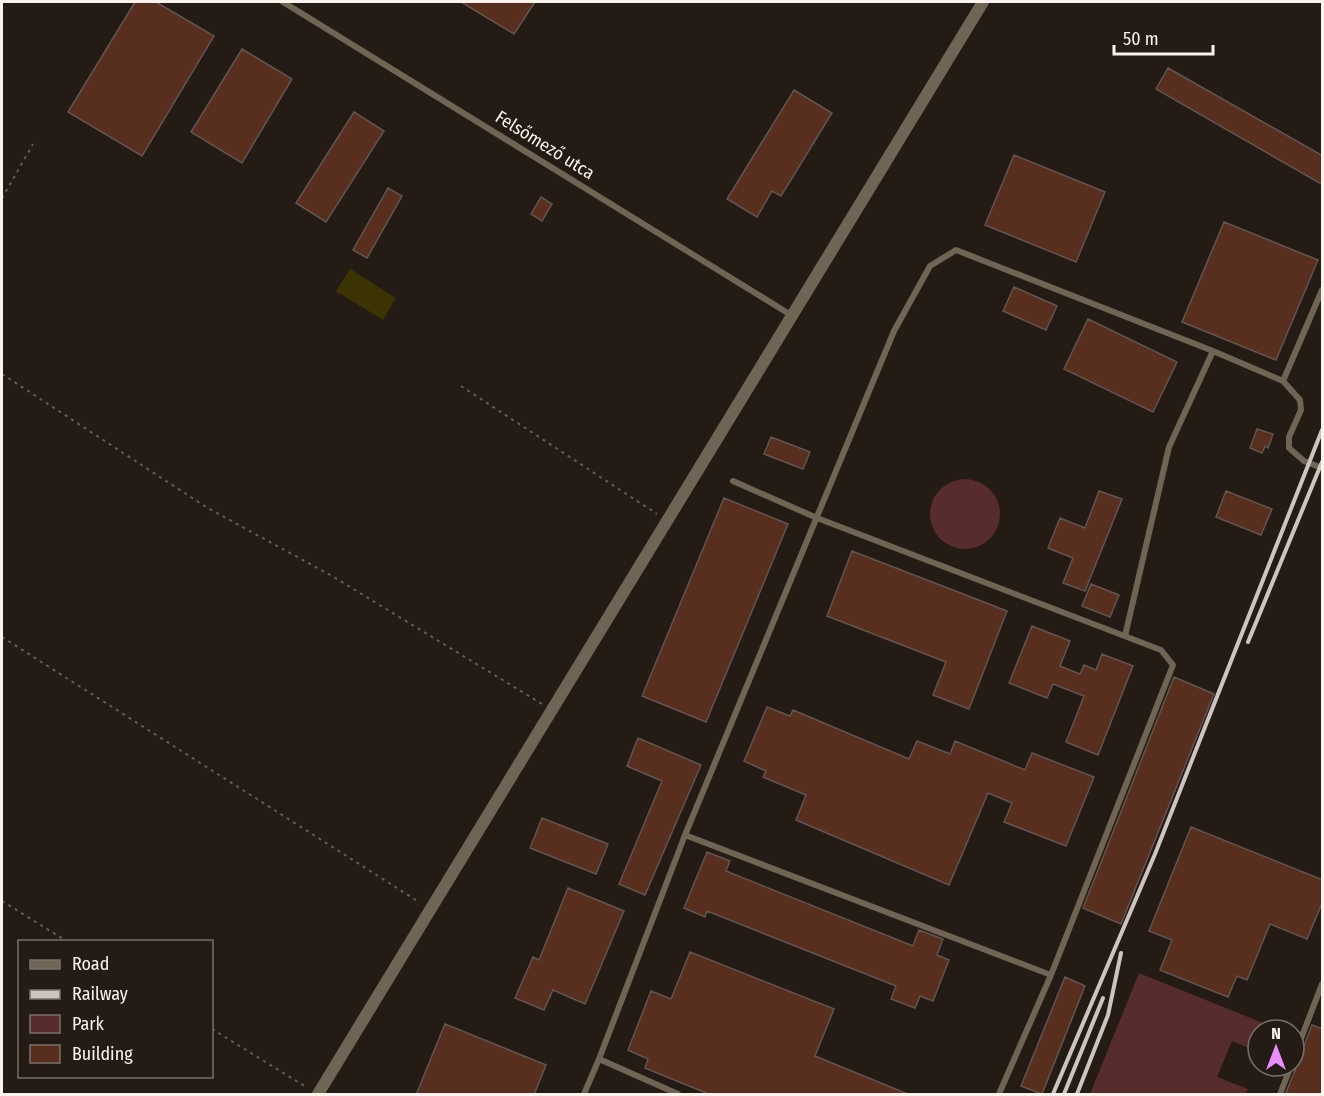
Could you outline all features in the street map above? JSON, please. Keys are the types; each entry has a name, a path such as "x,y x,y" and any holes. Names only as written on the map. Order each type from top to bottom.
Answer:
{"street":[{"path":"318,1094 982,2"}],"lane":[{"name":"Felsőmező utca","path":"283,2 791,315"},
{"path":"584,1095 685,835 894,332 930,266 956,250 1213,351 1283,381 1300,400 1301,410 1289,437 1289,448 1304,461 1323,468"},
{"path":"1283,381 1323,290"},
{"path":"1125,636 1169,447 1213,351"},
{"path":"734,481 817,518 1161,650 1173,664 1051,975 999,1095"},
{"path":"685,835 1051,975"},
{"path":"1306,1027 1323,984"},
{"path":"599,1059 678,1095"},
{"path":"1280,1095 1286,1078"}],"path":[{"path":"2,198 33,144"},
{"path":"2,374 206,507 332,576 551,710"},
{"path":"460,386 666,520"},
{"path":"2,637 430,909"},
{"path":"2,901 65,940"},
{"path":"213,1030 318,1094"}],"green space":[{"path":"965,479 978,482 990,489 997,501 1000,514 997,527 990,539 978,546 965,549 952,546 940,539 933,527 930,514 933,501 940,489 952,482"},
{"path":"1139,973 1251,1018 1246,1018 1246,1047 1232,1041 1217,1077 1248,1089 1246,1094 1090,1094"}],"shaded area":[{"path":"350,269 396,298 383,320 336,291"}],"building":[{"path":"135,2 156,2 214,36 142,156 68,112"},
{"path":"461,2 535,2 514,34"},
{"path":"242,49 292,79 242,163 191,132"},
{"path":"1168,68 1323,156 1323,185 1156,89"},
{"path":"794,90 832,113 781,196 772,191 757,217 727,199"},
{"path":"354,112 384,131 326,222 296,203"},
{"path":"1014,155 1105,192 1076,262 985,225"},
{"path":"388,188 402,196 367,258 353,250"},
{"path":"541,197 552,204 542,221 531,214"},
{"path":"1224,222 1318,260 1276,360 1182,322"},
{"path":"1014,287 1057,306 1046,330 1003,311"},
{"path":"1088,319 1177,362 1153,412 1064,369"},
{"path":"1257,429 1273,434 1268,448 1265,446 1262,453 1250,448"},
{"path":"771,437 810,452 803,469 764,454"},
{"path":"1099,491 1122,499 1085,591 1063,583 1073,558 1048,548 1060,518 1085,528"},
{"path":"1226,491 1272,509 1261,535 1216,517"},
{"path":"724,498 788,524 706,722 642,696"},
{"path":"852,551 1007,611 969,709 933,695 946,662 827,616"},
{"path":"1091,584 1119,595 1110,617 1082,606"},
{"path":"1032,626 1070,641 1060,666 1080,674 1084,665 1096,670 1102,654 1133,666 1098,755 1066,742 1084,696 1053,684 1047,698 1009,683"},
{"path":"1174,677 1214,694 1121,924 1083,908"},
{"path":"767,707 790,716 793,710 909,759 917,741 950,754 955,741 1025,770 1032,753 1094,777 1066,846 1004,822 1012,803 988,793 949,885 796,820 806,795 763,777 766,771 744,761"},
{"path":"638,738 701,765 645,895 619,884 662,781 627,766"},
{"path":"542,818 608,844 596,874 530,848"},
{"path":"1191,827 1323,880 1323,901 1307,939 1270,924 1247,980 1237,976 1228,997 1160,970 1172,940 1149,931"},
{"path":"707,852 730,861 726,871 913,946 919,930 943,939 937,955 949,960 933,1001 920,996 915,1008 891,999 896,986 707,911 705,917 684,908"},
{"path":"568,888 624,911 585,1004 553,990 544,1010 515,998 533,957 539,960"},
{"path":"690,952 834,1009 815,1056 910,1095 711,1095 645,1068 648,1059 628,1050 651,991 671,999"},
{"path":"1065,977 1085,986 1042,1094 1021,1086"},
{"path":"445,1024 546,1065 534,1095 416,1095"},
{"path":"1312,1025 1323,1029 1323,1095 1285,1095 1292,1078 1306,1078 1306,1041"}],"railway":[{"path":"1053,1094 1155,854 1322,430"},
{"path":"1248,642 1322,462"},
{"path":"1077,1094 1108,1015 1121,953"},
{"path":"1064,1094 1103,998"}]}
